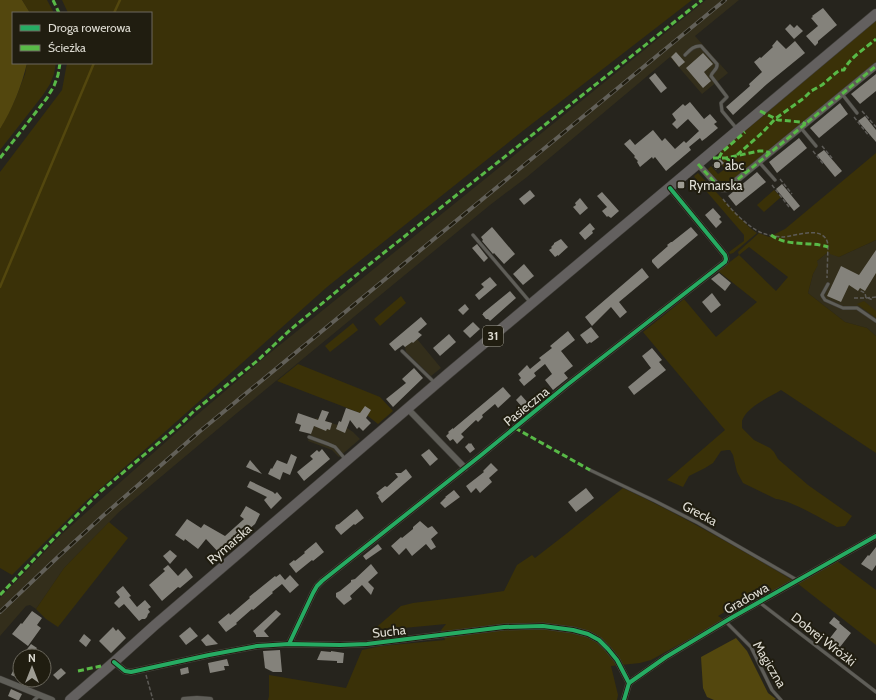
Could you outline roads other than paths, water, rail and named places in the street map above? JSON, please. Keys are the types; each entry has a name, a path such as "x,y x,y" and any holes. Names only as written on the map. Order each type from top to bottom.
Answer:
{"main road":[{"name":"Rymarska","path":"70,700 407,408 876,14"}],"street":[{"path":"698,164 718,186 722,189 726,189 876,66"},
{"name":"Pasieczna","path":"289,644 313,593 322,581 567,385 725,262 725,255 670,188"},
{"path":"407,408 465,468"},
{"name":"Gradowa","path":"629,682 666,657 725,621 876,536"},
{"name":"Sucha","path":"114,662 128,672 132,672 257,646 289,644 367,644 504,627 543,626 573,630 588,634 599,640 617,660 629,682"},
{"path":"0,679 52,700"},
{"path":"624,700 629,682"},
{"path":"184,700 210,700"}],"lane":[{"path":"685,55 698,45 701,46 717,64 718,67 711,74 711,76 727,97 721,103 722,111 738,130"},
{"path":"842,94 857,113"},
{"path":"801,128 816,146"},
{"path":"759,162 775,180"},
{"path":"473,235 531,304"},
{"path":"828,284 822,295 825,300 843,308 857,308 876,321"},
{"path":"402,350 436,384"},
{"path":"309,438 335,447 346,460"},
{"name":"Grecka","path":"590,470 698,523 797,580"},
{"name":"Dobrej Wróżki","path":"759,602 876,692"},
{"name":"Magiczna","path":"725,621 751,647 772,690 781,700"},
{"path":"34,700 40,695"}],"waterway":[{"path":"114,12 120,0"},
{"path":"0,287 94,64"}],"railway":[{"path":"0,612 105,514 199,432 725,0"}],"place":[{"name":"abc","path":"717,165"},
{"name":"Rymarska","path":"681,185"}]}
